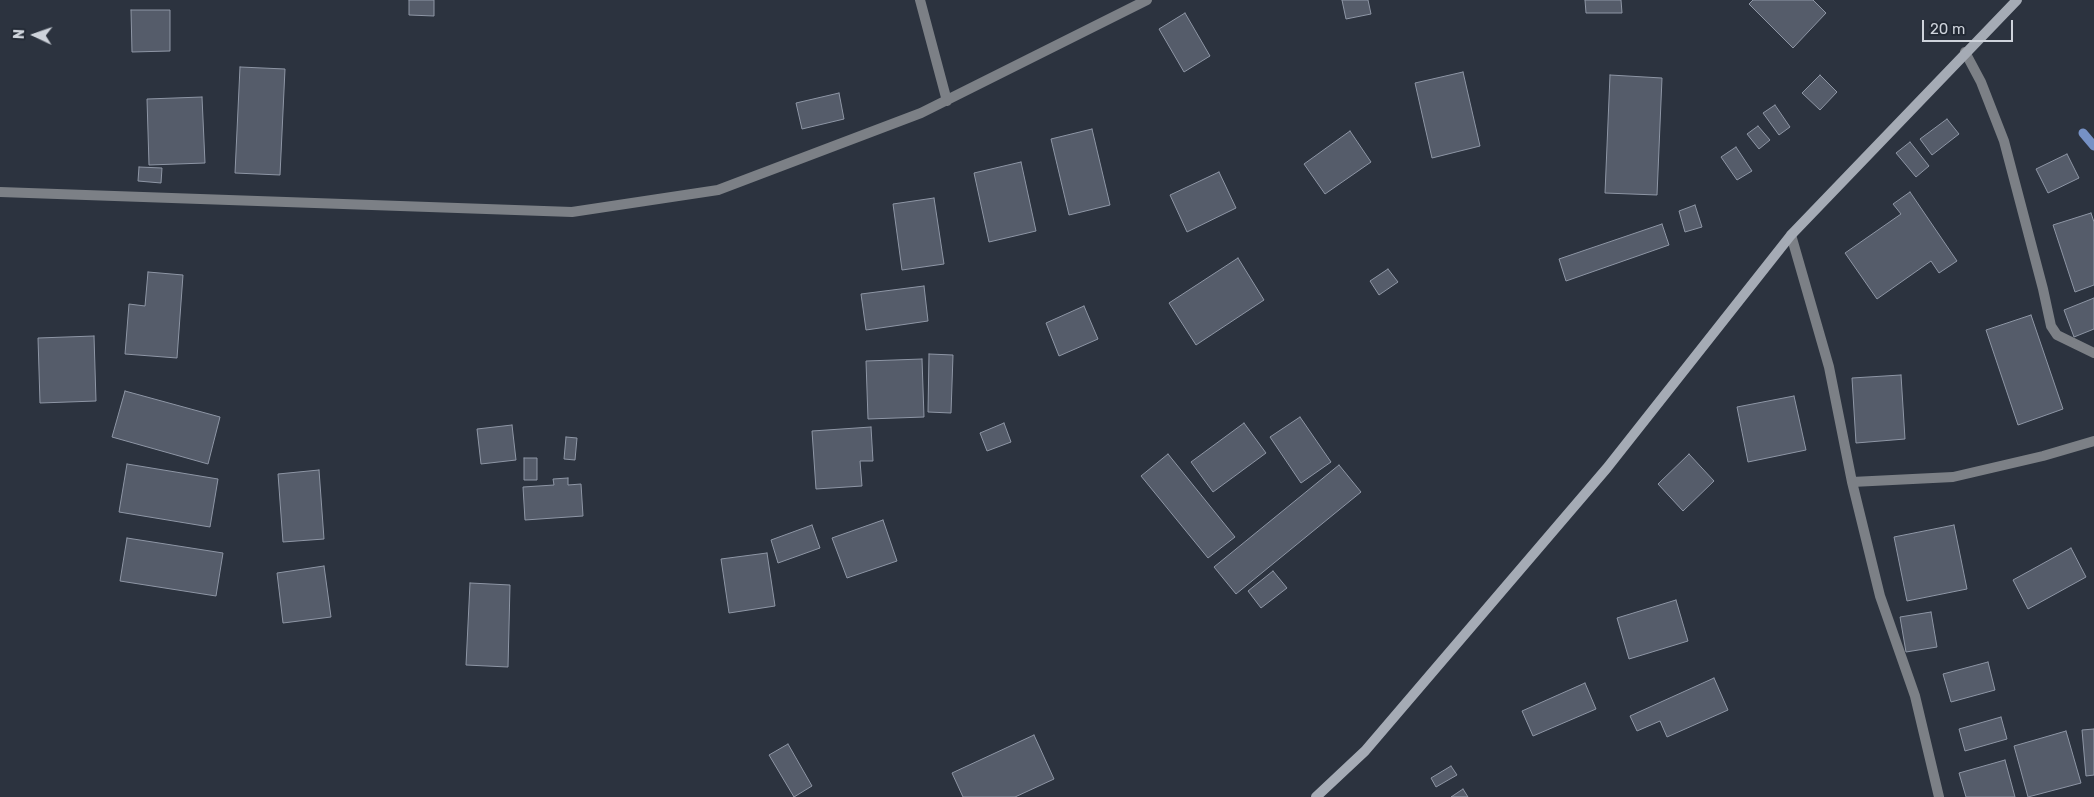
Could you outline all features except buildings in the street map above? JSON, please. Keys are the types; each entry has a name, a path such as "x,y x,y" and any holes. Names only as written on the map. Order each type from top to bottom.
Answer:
{"main road":[{"path":"1316,797 1365,751 1607,468 1791,235 2017,0"}],"street":[{"path":"920,0 946,100"},
{"path":"0,192 572,212 718,190 921,113 1147,0"},
{"path":"1965,52 1980,82 2004,141 2051,326 2057,335 2094,352"},
{"path":"1791,235 1829,367 1852,482 1880,596 1915,696 1939,797"},
{"path":"1852,482 1953,477 2043,456 2094,441"}],"waterway":[{"path":"2083,133 2094,146"}]}
